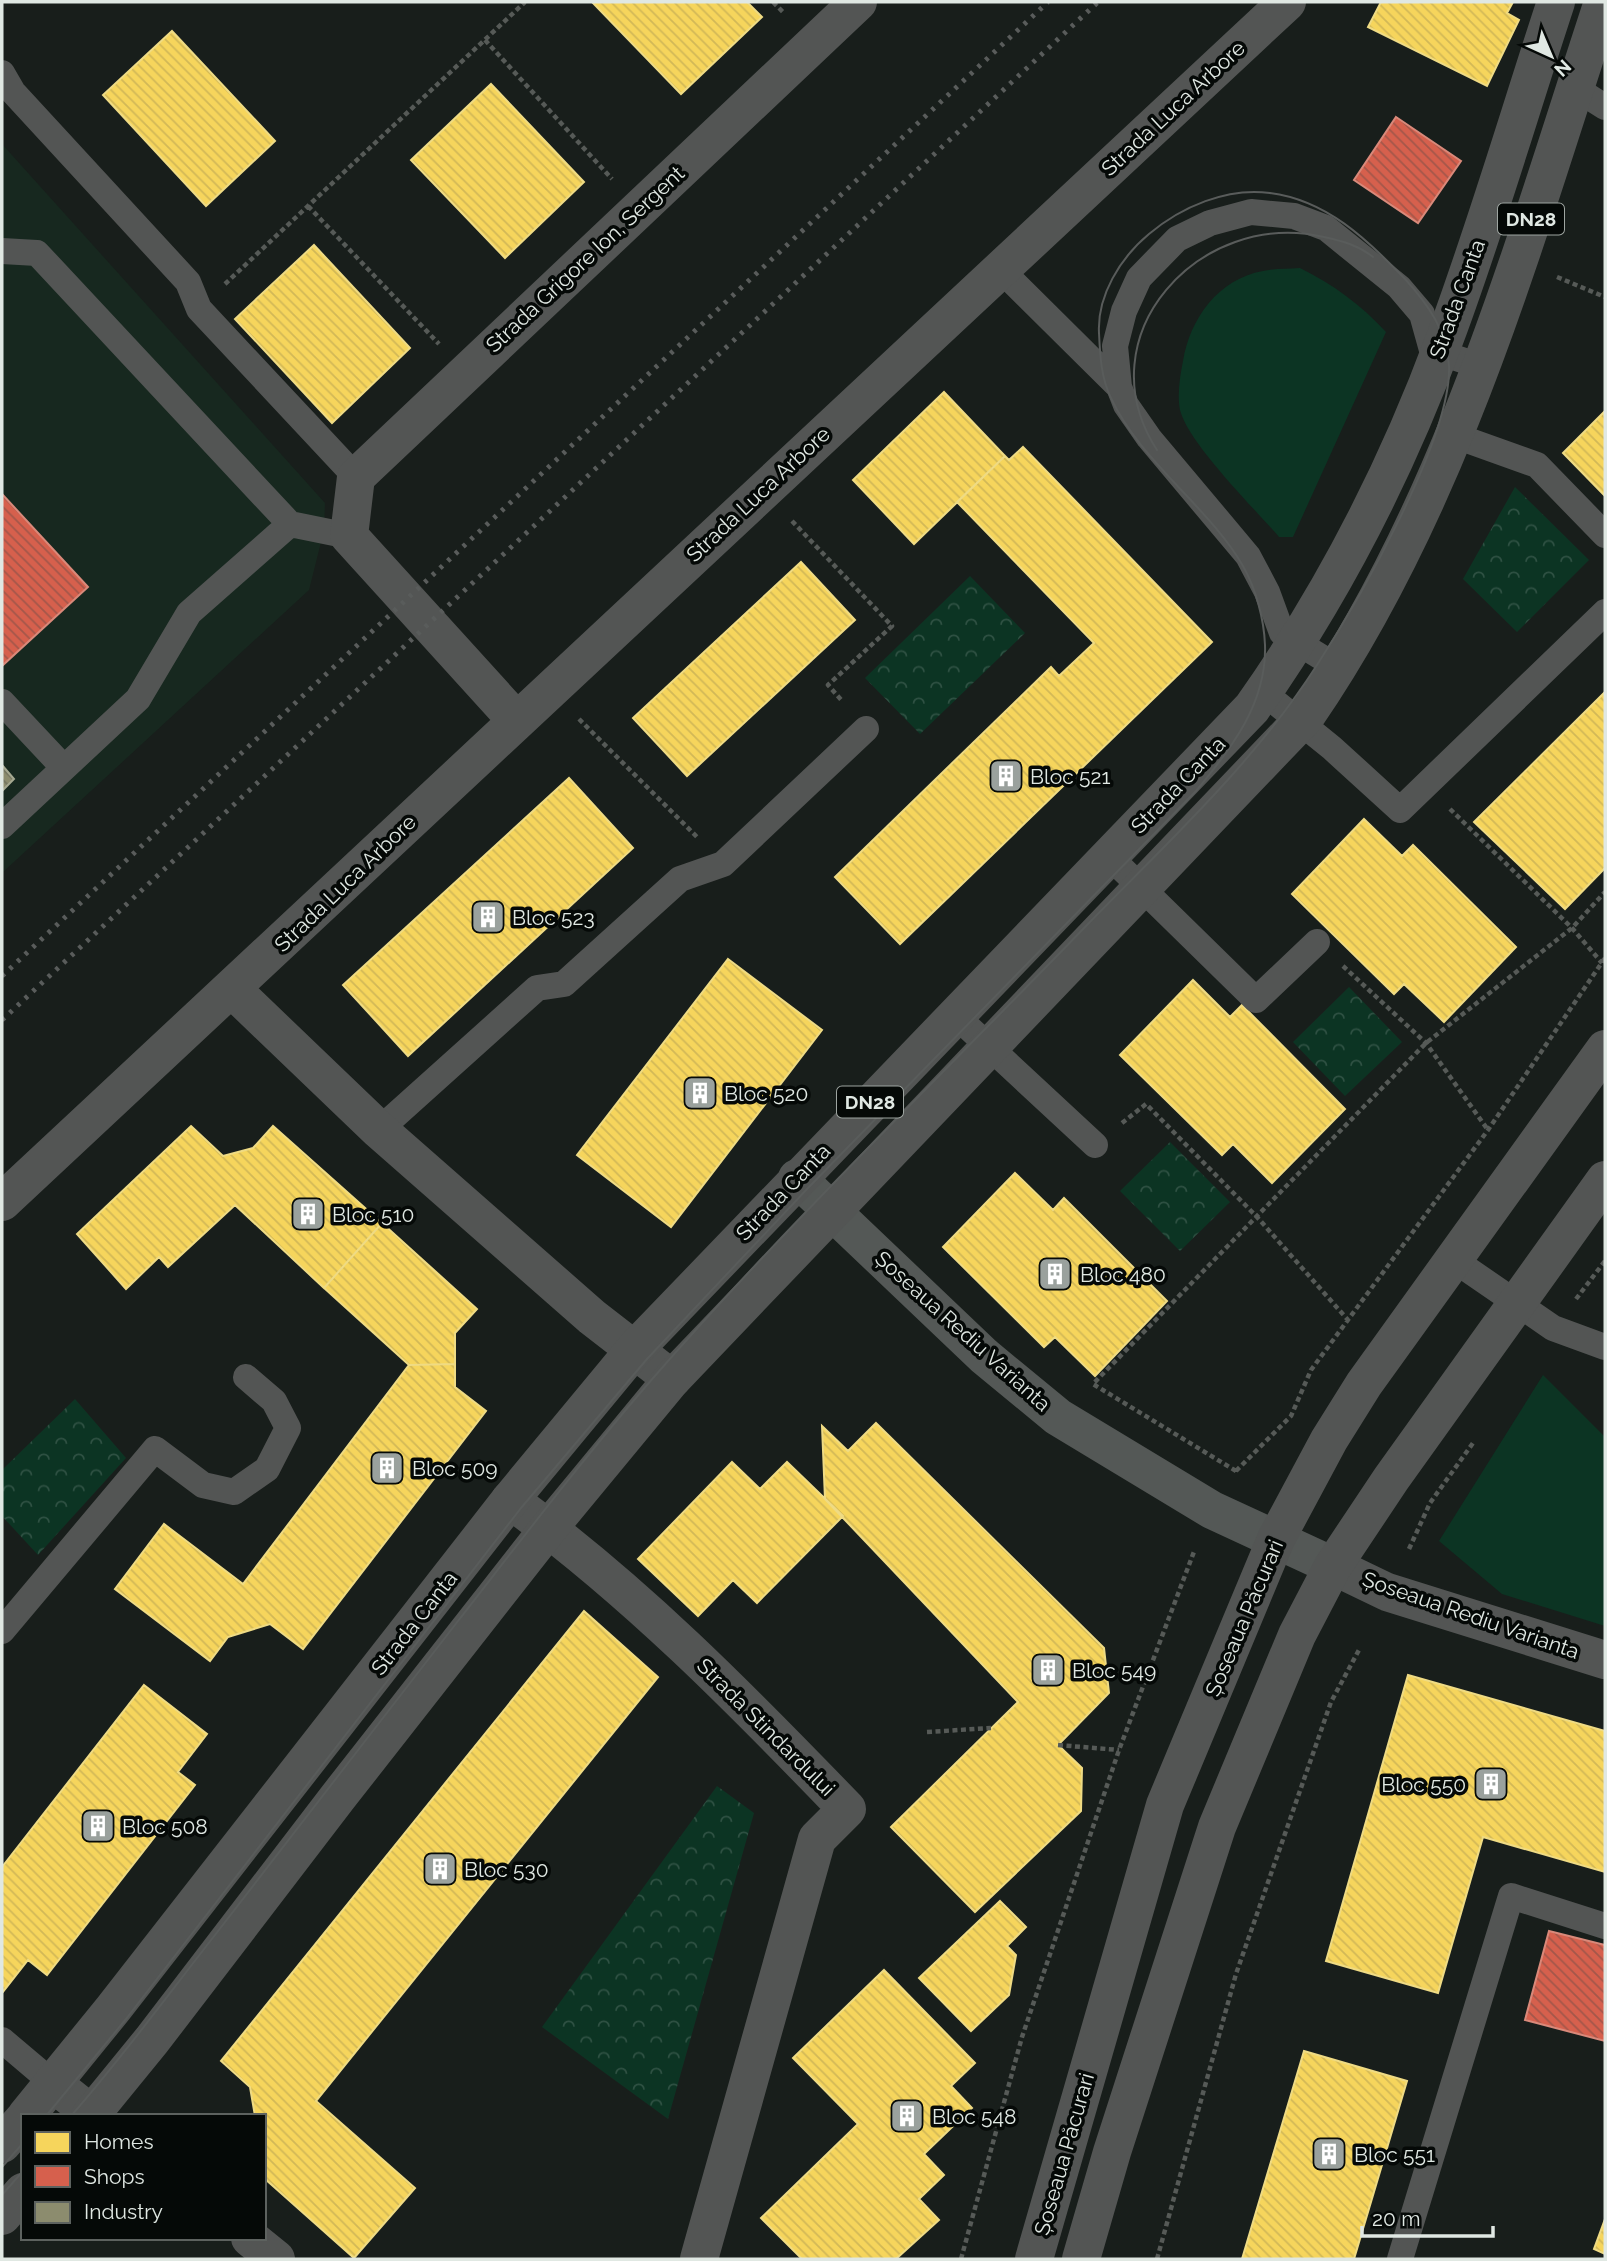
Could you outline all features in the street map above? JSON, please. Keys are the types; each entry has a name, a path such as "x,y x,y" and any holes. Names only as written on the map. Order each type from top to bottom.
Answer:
{"main road":[{"name":"Strada Grigore Ion, Sergent","path":"356,477 858,2"},
{"name":"Strada Luca Arbore","path":"2,1202 233,990 516,720 1287,2"},
{"name":"Strada Canta","path":"28,2114 54,2084 510,1500 634,1350 1199,764 1263,692 1296,642 1389,470 1439,352 1556,2"},
{"name":"Strada Canta","path":"93,2114 548,1529 672,1379 1301,722 1339,668 1418,519 1590,97 1603,2"},
{"path":"356,477 349,536 516,720"},
{"path":"233,990 379,1130 592,1317 672,1379"},
{"name":"Șoseaua Păcurari","path":"1034,2259 1165,1805 1276,1539 1329,1440 1364,1384 1605,1049"},
{"path":"1081,2259 1112,2152 1217,1827 1297,1635 1334,1566 1391,1479 1605,1180"},
{"name":"Strada Stindardului","path":"510,1500 590,1559 716,1673 847,1809 817,1839 699,2259"},
{"name":"Șoseaua Rediu Varianta","path":"1334,1566 1387,1592 1605,1660"},
{"path":"54,2084 91,2114"},
{"name":"Strada Canta","path":"2,2144 21,2122"},
{"path":"2,2216 21,2194"},
{"path":"252,2240 276,2259"}],"street":[{"name":"Șoseaua Rediu Varianta","path":"797,1178 985,1356 1058,1417 1212,1510 1334,1566"}],"lane":[{"path":"2,73 13,92 188,282 199,309 356,477"},
{"path":"1339,668 1282,633 1267,593 1248,555 1149,438 1126,405 1119,387 1115,346 1124,311 1139,278 1177,239 1210,223 1251,212 1294,216 1326,228 1347,242 1399,287 1422,313 1432,350 1480,366"},
{"path":"2,251 37,253 290,524 349,536"},
{"path":"1001,270 1119,387"},
{"path":"1453,435 1538,465 1605,534"},
{"path":"2,826 138,699 189,613 290,524"},
{"path":"1263,692 1400,810 1605,612"},
{"path":"2,702 64,768"},
{"path":"379,1130 537,988 564,984 680,879 723,864 866,729"},
{"path":"1109,856 1256,1000 1317,942"},
{"path":"955,1015 1095,1145"},
{"path":"1454,1260 1553,1328 1605,1347"},
{"path":"2,1632 155,1449 202,1485 234,1492 267,1469 288,1427 274,1401 246,1377"},
{"path":"1400,2259 1511,1896 1605,1926"},
{"path":"2,2040 54,2084"}],"path":[{"path":"199,309 525,2"},
{"path":"485,40 638,208"},
{"path":"308,206 466,372"},
{"path":"1546,273 1605,297"},
{"path":"763,490 892,626 828,685 866,729"},
{"path":"551,688 723,864"},
{"path":"1230,1481 1236,1471 1291,1416 1311,1370 1488,1130 1604,961 1426,785"},
{"path":"1236,1471 1093,1384 1426,1043 1572,929 1605,892"},
{"path":"1317,942 1426,1043 1488,1130"},
{"path":"1095,1145 1146,1104 1257,1217 1348,1320"},
{"path":"1553,1328 1605,1261"},
{"path":"1409,1549 1430,1503 1476,1438"},
{"path":"961,2259 1022,2037 1119,1750 1181,1578 1197,1544"},
{"path":"1157,2259 1236,1974 1331,1702 1360,1648"},
{"path":"927,1732 991,1728"},
{"path":"1058,1745 1119,1750"}],"shaded area":[{"path":"2,144 325,503 324,530 309,590 2,873"}],"green space":[{"path":"1300,268 1346,296 1386,332 1293,537 1279,537 1195,440 1180,410 1179,386 1192,330 1209,303 1220,292 1247,275 1268,270"},
{"path":"1515,487 1589,560 1517,632 1463,579"},
{"path":"970,576 1025,633 920,734 865,678"},
{"path":"1349,987 1402,1042 1345,1096 1293,1042"},
{"path":"1170,1142 1230,1202 1180,1251 1120,1191"},
{"path":"1543,1375 1605,1437 1605,1626 1502,1594 1439,1541"},
{"path":"75,1399 126,1458 38,1555 2,1516 2,1470"},
{"path":"717,1786 754,1813 668,2119 542,2027"}],"building: Homes":[{"path":"592,2 747,2 762,17 681,94"},
{"path":"1381,2 1513,2 1507,13 1519,20 1487,86 1368,27"},
{"path":"172,31 275,141 206,206 103,95"},
{"path":"491,84 584,182 505,258 411,160"},
{"path":"314,245 410,348 332,423 235,319"},
{"path":"944,392 1005,456 914,544 853,480"},
{"path":"1605,411 1605,496 1563,453"},
{"name":"Bloc 521","path":"1023,447 1212,642 900,944 835,877 1051,667 1059,676 1094,643 957,502 1005,456 1009,460"},
{"path":"801,562 855,620 687,776 633,718"},
{"path":"1605,692 1605,868 1565,909 1474,822"},
{"name":"Bloc 523","path":"569,778 633,848 408,1056 343,985"},
{"path":"1364,819 1402,856 1413,845 1516,947 1444,1022 1404,984 1394,994 1292,894"},
{"name":"Bloc 520","path":"728,959 822,1030 671,1227 577,1155"},
{"path":"1193,980 1230,1017 1242,1005 1345,1109 1272,1183 1233,1144 1222,1155 1120,1055"},
{"name":"Bloc 510","path":"191,1126 223,1156 253,1148 273,1126 382,1223 324,1288 235,1205 168,1267 159,1257 126,1289 77,1234"},
{"name":"Bloc 480","path":"1015,1173 1053,1210 1064,1198 1167,1301 1095,1376 1055,1337 1044,1347 943,1247"},
{"name":"Bloc 510","path":"382,1223 477,1309 455,1333 455,1364 409,1365 324,1288"},
{"name":"Bloc 509","path":"455,1364 455,1387 486,1411 303,1649 270,1624 228,1637 210,1661 115,1589 164,1524 243,1584 409,1365"},
{"name":"Bloc 549","path":"876,1423 1104,1648 1109,1693 1058,1745 1082,1768 1081,1811 975,1912 891,1827 1018,1702 825,1499 822,1426 848,1451"},
{"path":"732,1462 760,1489 787,1462 843,1516 757,1603 733,1580 698,1616 638,1559"},
{"name":"Bloc 530","path":"584,1611 658,1677 316,2101 415,2188 354,2258 266,2180 266,2114 255,2114 250,2087 221,2061"},
{"name":"Bloc 550","path":"1408,1675 1605,1731 1605,1872 1483,1837 1438,1993 1326,1961"},
{"name":"Bloc 508","path":"144,1685 207,1734 178,1772 195,1785 47,1975 28,1960 2,1993 2,1867"},
{"path":"1000,1901 1026,1927 1007,1946 1016,1955 1009,1995 971,2031 919,1978"},
{"name":"Bloc 548","path":"884,1970 975,2063 951,2086 972,2108 924,2154 944,2175 919,2199 939,2220 896,2259 802,2259 761,2218 858,2124 793,2058"},
{"name":"Bloc 551","path":"1304,2051 1407,2081 1354,2259 1242,2259"},
{"path":"1605,2219 1605,2254 1594,2249"}],"building: Shops":[{"path":"1396,117 1461,161 1418,223 1354,180"},
{"path":"2,494 88,587 3,665 2,663"},
{"path":"1549,1931 1605,1945 1605,2041 1525,2020"}],"building: Industry":[{"path":"2,765 14,779 2,791"}],"tram line":[{"path":"48,2114 126,2019 521,1508 647,1359 808,1188 1196,791 1234,742 1253,706 1264,666 1265,645 1259,604 1248,575 1229,544 1139,443 1111,398 1101,358 1099,319 1106,292 1129,254 1162,224 1205,201 1237,193 1270,193 1309,204 1344,224 1376,250 1405,279 1435,319 1448,353 1446,397 1435,434 1400,519 1355,602 1293,701 1238,768 1179,832 813,1204 628,1407 530,1529 127,2049 73,2114"},
{"path":"1157,450 1138,407 1134,365 1145,325 1166,290 1197,262 1235,242 1278,233 1337,240 1356,246 1373,257"},
{"path":"2,2167 21,2145"},
{"path":"2,2195 21,2173"}],"railway":[{"path":"2,976 1048,2"},
{"path":"2,1020 1098,2"}],"place":[{"name":"Bloc 521","path":"1006,776"},
{"name":"Bloc 523","path":"488,917"},
{"name":"Bloc 520","path":"700,1093"},
{"name":"Bloc 510","path":"308,1214"},
{"name":"Bloc 480","path":"1055,1274"},
{"name":"Bloc 509","path":"387,1468"},
{"name":"Bloc 549","path":"1048,1670"},
{"name":"Bloc 550","path":"1491,1784"},
{"name":"Bloc 508","path":"98,1826"},
{"name":"Bloc 530","path":"440,1869"},
{"name":"Bloc 548","path":"907,2116"},
{"name":"Bloc 551","path":"1329,2154"}]}
